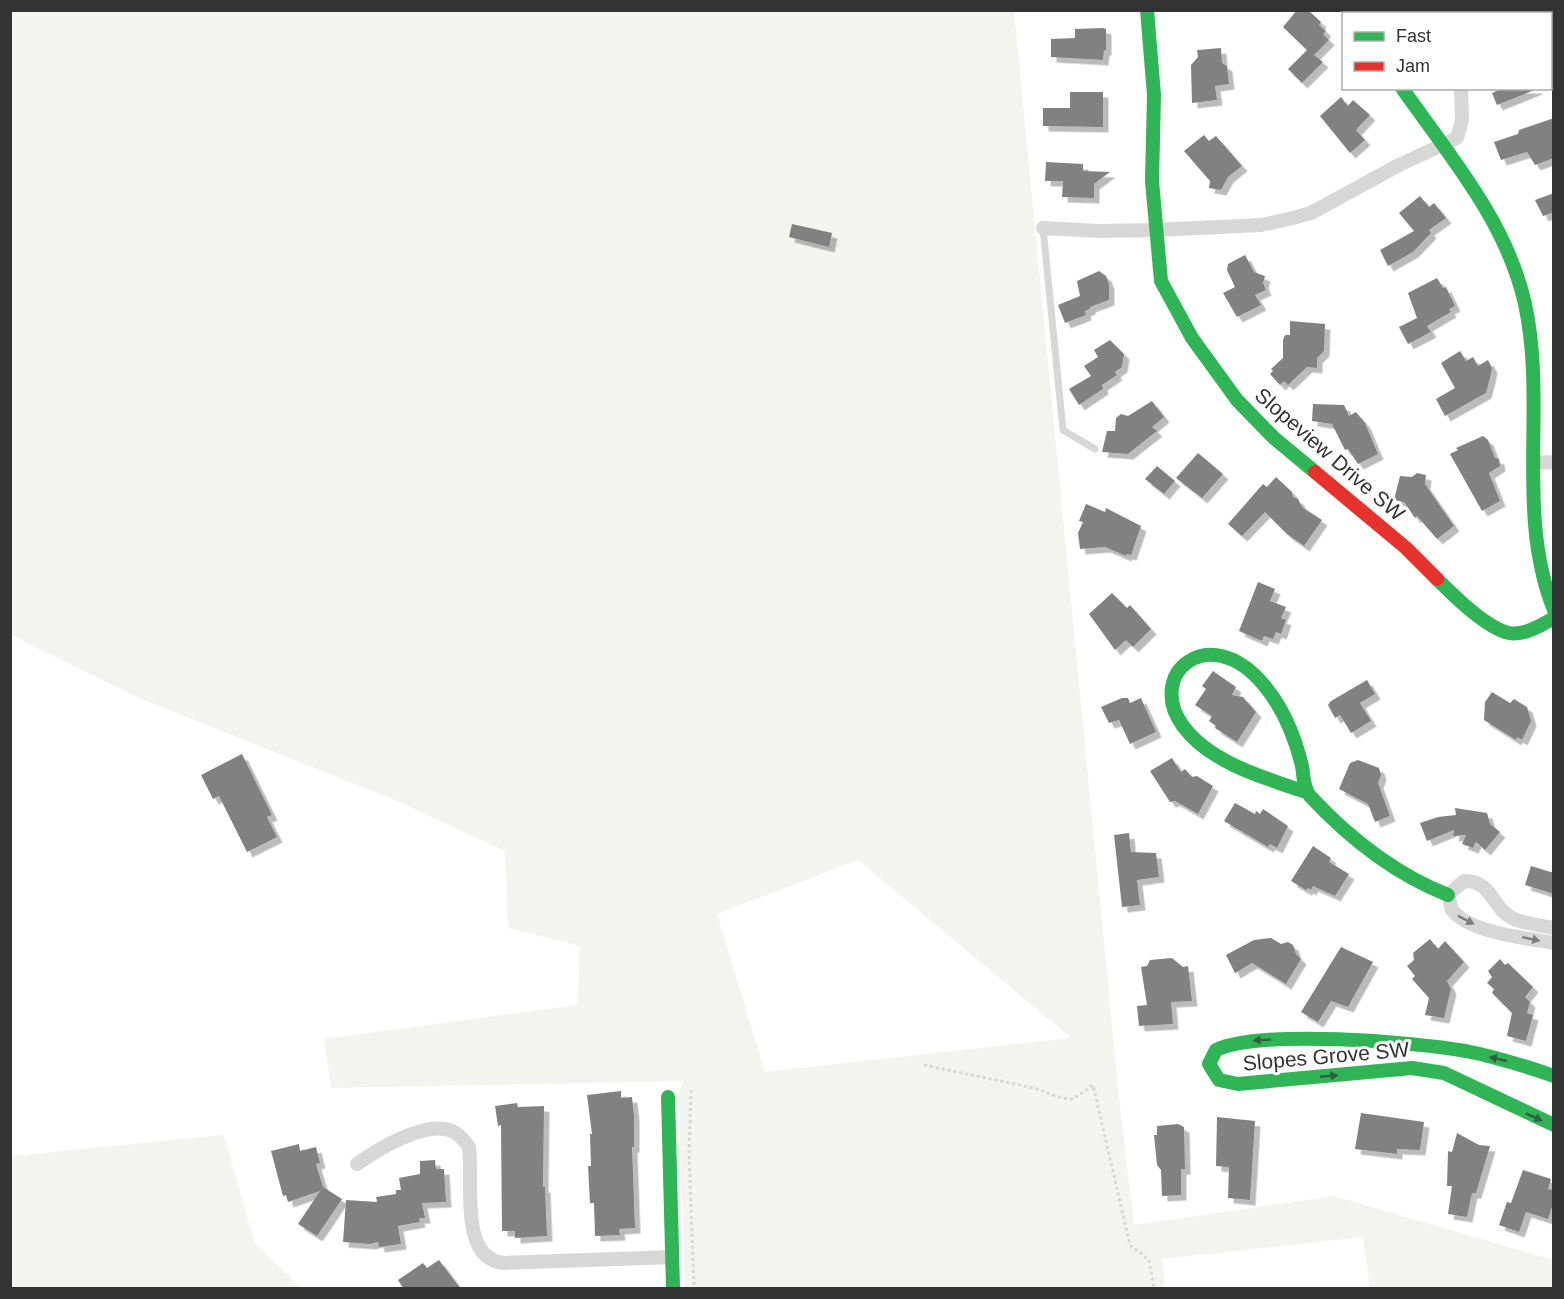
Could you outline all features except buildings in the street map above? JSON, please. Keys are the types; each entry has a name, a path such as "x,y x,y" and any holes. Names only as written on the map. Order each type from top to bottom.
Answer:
{"street":[{"name":"Slopeview Drive SW","path":"1147,10 1154,95 1152,181 1161,281 1186,329 1237,400 1274,438 1406,548 1440,582 1494,627 1510,633 1524,633 1554,618"},
{"path":"1403,90 1491,220 1516,270 1524,301 1531,346 1537,557 1546,594 1554,610"},
{"path":"1043,228 1099,231 1261,225 1311,213 1399,165 1452,142 1460,134 1461,90"},
{"path":"1534,463 1554,462"},
{"path":"1306,792 1293,737 1266,686 1228,654 1207,653 1194,657 1179,669 1172,682 1172,699 1177,720 1192,736 1228,760 1272,781 1306,792 1392,870 1414,882 1448,895"},
{"path":"1448,895 1464,881 1475,880 1490,892 1501,911 1514,919 1554,928"},
{"path":"1448,895 1452,910 1470,923 1498,932 1554,943"},
{"name":"Slopes Grove SW","path":"1554,1076 1510,1061 1428,1046 1275,1040 1240,1042 1219,1048 1213,1053 1209,1064 1215,1078 1226,1083 1238,1084 1412,1068 1431,1070 1444,1073 1554,1125"},
{"path":"668,1097 673,1288"},
{"path":"357,1164 377,1150 402,1139 436,1129 452,1131 469,1148 473,1240 481,1254 489,1260 504,1263 672,1257"}],"lane":[{"path":"1043,228 1063,430 1095,449"}],"path":[{"path":"924,1065 1034,1089 1062,1098 1074,1099 1094,1085 1130,1245 1149,1260 1154,1288"},
{"path":"691,1090 689,1154 694,1288"}],"shaded area":[{"path":"10,11 1014,11 1119,1097 1134,1225 1334,1196 1553,1260 1553,1288 1370,1288 1363,1237 1162,1259 1165,1288 685,1288 678,1094 683,1081 331,1088 324,1039 577,1005 580,946 508,928 505,851 395,800 137,697 11,635","holes":["858,860 1070,1037 765,1072 717,914"]},
{"path":"224,1135 255,1244 302,1288 11,1288 11,1156"}],"traffic: fast":[{"path":"1147,10 1154,95 1152,181 1161,281 1192,338 1237,400 1274,438 1315,472"},
{"path":"1403,90 1457,164 1491,217 1505,245 1525,304 1531,342 1533,381 1533,497 1536,535 1542,573 1554,610"},
{"path":"1437,579 1480,618 1500,630 1515,634 1538,627 1554,618"},
{"path":"1306,792 1239,768 1194,739 1183,726 1173,707 1172,688 1177,673 1188,662 1204,655 1222,656 1242,665 1263,684 1282,712 1296,744 1305,785 1310,796 1357,840 1391,866 1448,895"},
{"path":"1554,1076 1466,1051 1339,1039 1267,1040 1238,1044 1216,1050 1209,1064 1219,1080 1238,1084 1412,1068 1444,1073 1554,1125"},
{"path":"668,1097 673,1288"}],"traffic: jam":[{"path":"1315,472 1406,548 1437,579"}]}
